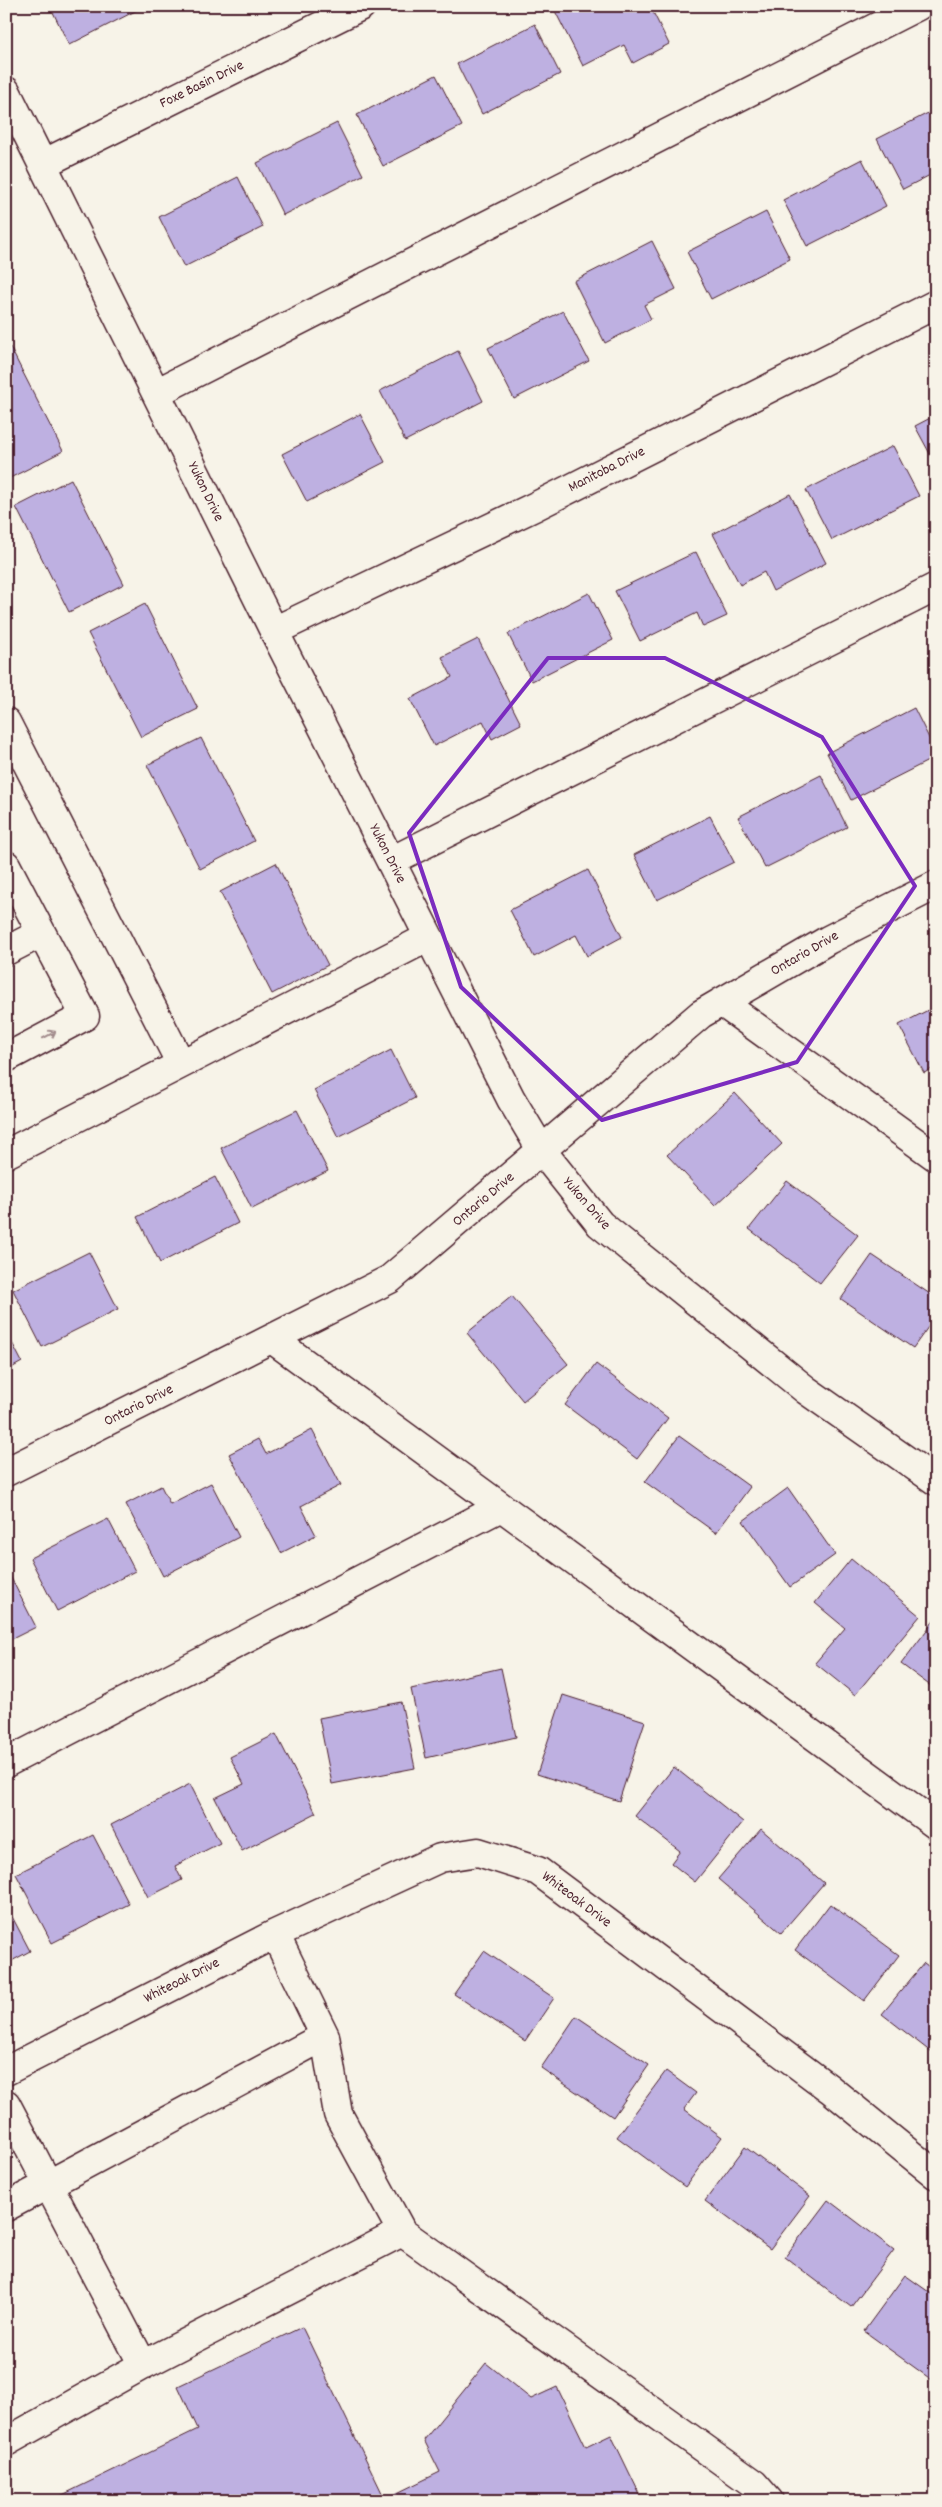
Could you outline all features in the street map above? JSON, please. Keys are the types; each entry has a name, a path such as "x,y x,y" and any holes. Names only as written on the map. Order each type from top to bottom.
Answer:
{"street":[{"name":"Foxe Basin Drive","path":"43,164 361,6"},
{"path":"156,393 918,6"},
{"name":"Yukon Drive","path":"6,91 274,631 511,1099 542,1151 600,1224 806,1390 936,1481"},
{"name":"Manitoba Drive","path":"274,631 536,506 936,304"},
{"path":"391,861 936,587"},
{"path":"6,722 182,1064"},
{"path":"6,865 85,1016 6,1058"},
{"name":"Ontario Drive","path":"6,1472 272,1340 390,1279 701,1014 828,940 936,885"},
{"path":"6,951 41,932"},
{"path":"6,1154 429,937"},
{"path":"721,1002 936,1157"},
{"path":"272,1340 936,1825"},
{"path":"6,1763 501,1507"},
{"name":"Whiteoak Drive","path":"6,2071 275,1934 440,1858 478,1852 538,1870 830,2089 936,2175"},
{"path":"275,1934 325,2036 338,2114 402,2232 754,2484 769,2501"},
{"path":"6,2207 325,2036"},
{"path":"6,2104 50,2185 142,2365"},
{"path":"6,2442 142,2365 402,2232"}],"highlighted area":[{"path":"548,658 665,658 822,737 915,886 797,1062 602,1120 461,987 409,833"}],"building":[{"path":"50,6 145,6 69,45"},
{"path":"565,6 650,6 669,44 633,63 624,45 583,66 555,11"},
{"path":"535,24 560,74 482,114 457,64"},
{"path":"436,75 462,126 383,166 357,115"},
{"path":"936,109 936,172 903,189 877,139"},
{"path":"337,123 363,175 283,215 257,163"},
{"path":"862,159 886,206 807,246 783,200"},
{"path":"238,177 263,227 184,267 159,217"},
{"path":"766,212 790,259 711,299 687,252"},
{"path":"652,241 676,289 644,305 651,319 605,343 574,281"},
{"path":"563,311 589,361 514,399 488,348"},
{"path":"10,347 63,451 10,478 6,470 6,349"},
{"path":"458,351 483,401 405,441 380,391"},
{"path":"360,414 385,462 307,502 282,454"},
{"path":"936,415 936,465 915,426"},
{"path":"893,446 919,496 832,540 806,490"},
{"path":"71,479 124,584 69,612 16,507"},
{"path":"790,494 826,563 773,591 764,572 740,585 713,534"},
{"path":"696,552 727,616 703,627 697,613 640,641 615,591"},
{"path":"589,593 613,640 532,681 508,634"},
{"path":"145,604 198,709 141,737 88,633"},
{"path":"478,639 521,724 492,739 483,721 434,746 410,699 452,677 442,657"},
{"path":"914,708 936,752 936,757 851,800 827,753"},
{"path":"201,738 254,841 200,869 147,765"},
{"path":"821,775 847,827 765,868 738,817"},
{"path":"710,816 734,862 657,900 634,855"},
{"path":"276,863 328,965 272,994 220,892"},
{"path":"588,870 622,937 587,956 576,935 534,957 510,910"},
{"path":"936,1006 936,1067 924,1073 899,1025"},
{"path":"391,1050 415,1098 338,1137 314,1090"},
{"path":"735,1093 782,1144 715,1206 667,1155"},
{"path":"297,1110 328,1171 252,1209 221,1148"},
{"path":"215,1177 238,1223 160,1263 137,1217"},
{"path":"787,1181 858,1235 820,1283 749,1229"},
{"path":"89,1252 118,1309 42,1347 13,1290"},
{"path":"872,1255 936,1298 936,1316 913,1348 841,1299"},
{"path":"512,1296 568,1364 523,1401 467,1333"},
{"path":"6,1331 22,1362 6,1371"},
{"path":"596,1364 668,1418 637,1459 565,1405"},
{"path":"312,1430 341,1485 301,1506 316,1535 281,1553 229,1454 258,1439 266,1454"},
{"path":"679,1436 750,1487 716,1533 645,1482"},
{"path":"211,1483 239,1537 163,1576 126,1504 161,1486 170,1504"},
{"path":"788,1488 835,1555 790,1587 743,1521"},
{"path":"108,1519 135,1571 57,1611 30,1558"},
{"path":"851,1559 920,1616 855,1695 815,1663 845,1628 815,1603"},
{"path":"6,1568 36,1627 6,1642"},
{"path":"936,1618 936,1690 901,1664"},
{"path":"501,1668 516,1737 426,1758 411,1689"},
{"path":"563,1695 645,1721 619,1801 537,1774"},
{"path":"401,1702 415,1768 332,1784 319,1718"},
{"path":"276,1734 316,1813 242,1851 215,1798 244,1784 230,1757"},
{"path":"674,1767 743,1822 695,1882 671,1863 680,1851 635,1816"},
{"path":"190,1784 220,1843 175,1866 182,1880 148,1897 111,1825"},
{"path":"761,1829 824,1883 781,1933 718,1879"},
{"path":"93,1835 129,1904 52,1943 16,1874"},
{"path":"830,1904 899,1955 864,2001 795,1950"},
{"path":"6,1905 30,1951 6,1964"},
{"path":"484,1951 554,1998 525,2041 454,1994"},
{"path":"924,1963 936,1972 936,2056 882,2014"},
{"path":"576,2016 649,2065 613,2117 541,2068"},
{"path":"666,2071 696,2093 684,2109 722,2137 685,2187 617,2137"},
{"path":"745,2147 810,2196 770,2249 705,2201"},
{"path":"828,2200 894,2250 851,2307 785,2257"},
{"path":"905,2275 936,2297 936,2374 932,2380 864,2331"},
{"path":"302,2327 385,2499 440,2472 424,2440 486,2363 531,2399 557,2387 586,2447 611,2435 643,2501 50,2501 198,2429 178,2386"}]}
